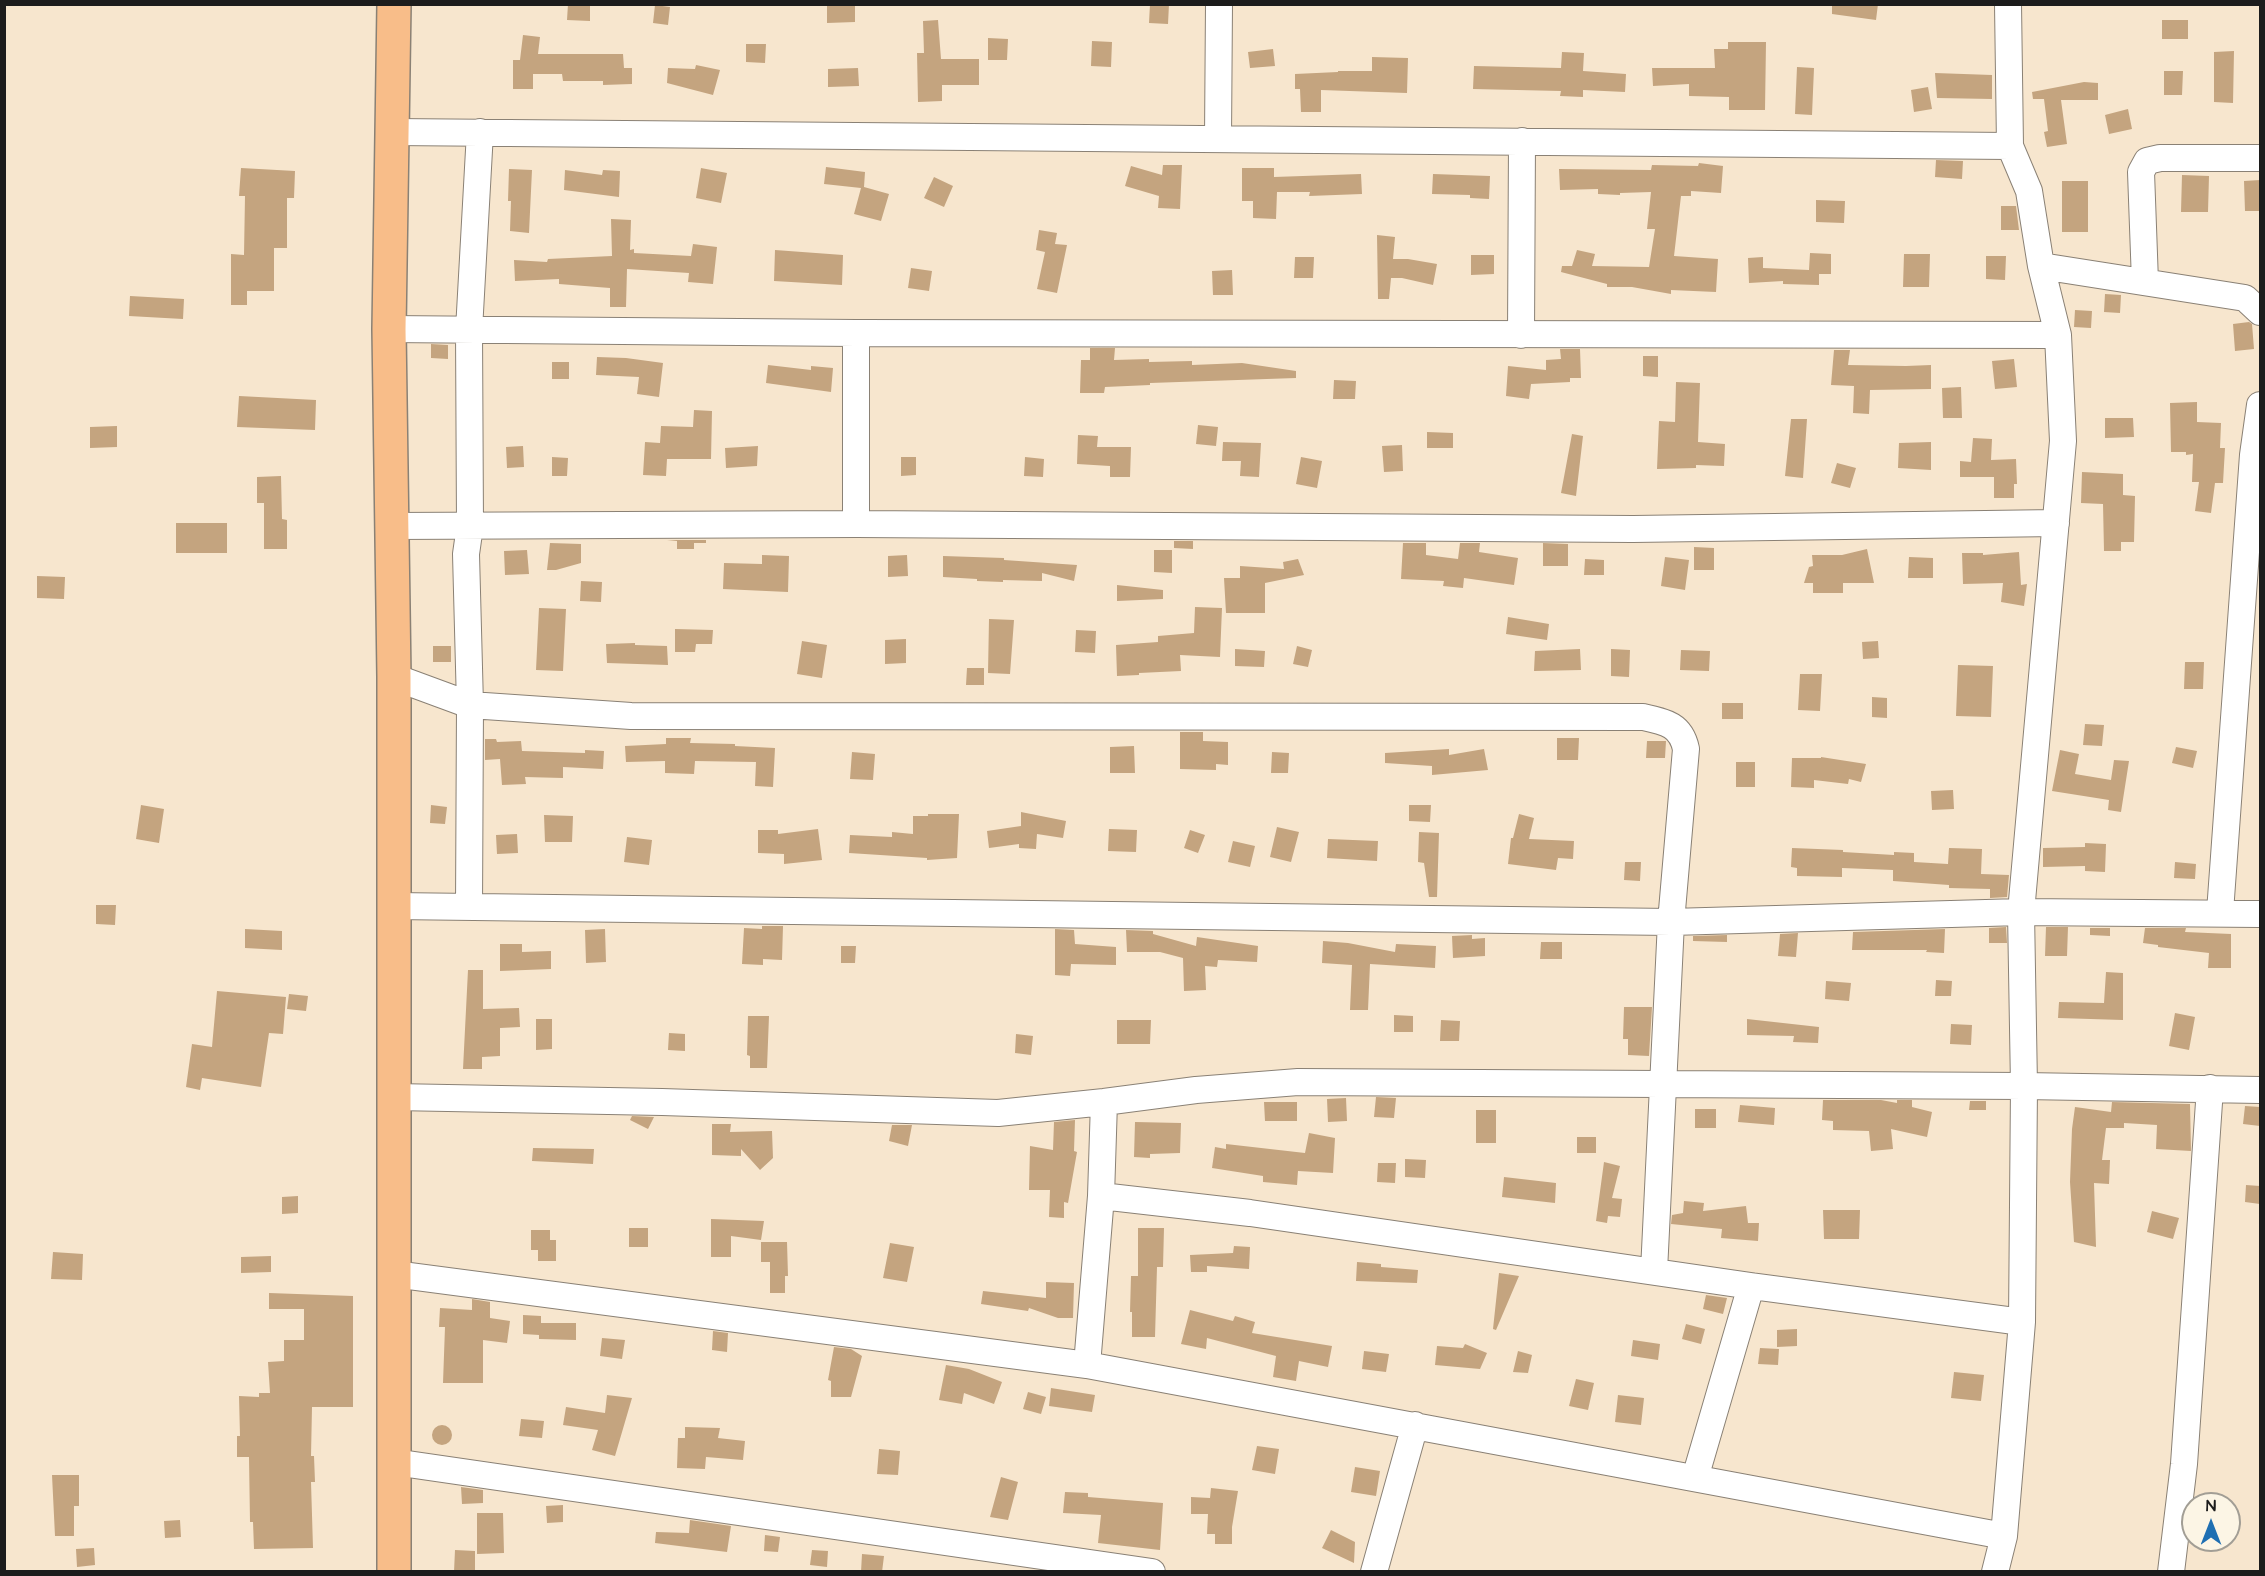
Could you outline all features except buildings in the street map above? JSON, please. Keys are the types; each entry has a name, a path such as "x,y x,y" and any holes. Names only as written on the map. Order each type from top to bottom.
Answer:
{"main road":[{"path":"394,4 389,329 394,677 394,1572"}],"street":[{"path":"1218,138 1219,4"},
{"path":"1995,1572 2004,1536 2022,1322 2024,1086 2021,912 2063,441 2058,335 2041,266 2029,191 2010,146 2008,4"},
{"path":"393,132 2010,146"},
{"path":"468,907 470,705 466,554 470,526 469,330 480,132"},
{"path":"1521,335 1522,141"},
{"path":"2145,282 2141,172 2147,161 2160,158 2260,158"},
{"path":"2041,266 2245,298 2260,312"},
{"path":"389,329 856,333 2058,335"},
{"path":"856,333 856,524"},
{"path":"2220,912 2253,455 2260,405"},
{"path":"391,526 856,524 1633,529 2056,524"},
{"path":"394,677 470,705 631,716 1643,717 1673,726 1683,736 1686,749 1671,921 1654,1271"},
{"path":"394,906 1671,921 2021,912 2260,914"},
{"path":"394,1097 662,1102 998,1113 1196,1090 1298,1082 1664,1083 2260,1090"},
{"path":"2171,1572 2184,1464 2210,1088"},
{"path":"1087,1365 1101,1196 1104,1102"},
{"path":"1101,1196 1250,1213 1750,1286 2022,1322"},
{"path":"394,1274 1087,1365 2004,1536"},
{"path":"1695,1478 1750,1286"},
{"path":"1374,1572 1415,1425"},
{"path":"394,1462 1152,1572"}]}
